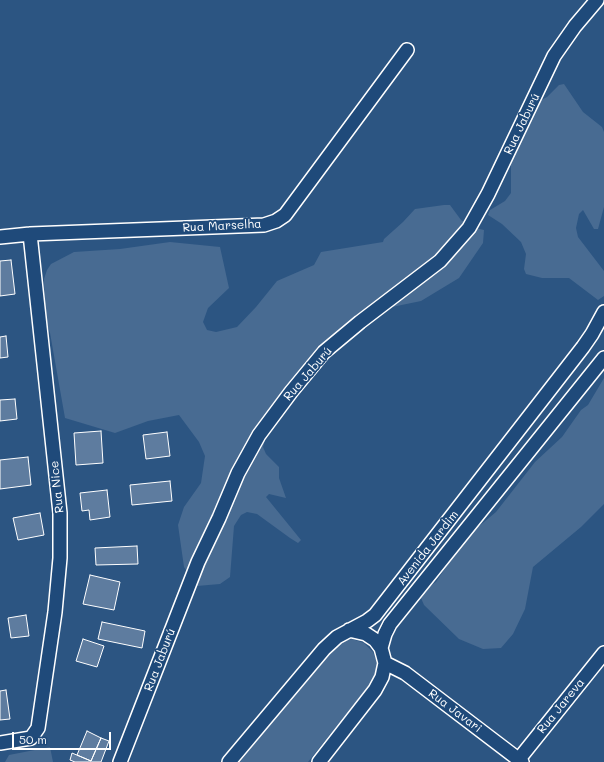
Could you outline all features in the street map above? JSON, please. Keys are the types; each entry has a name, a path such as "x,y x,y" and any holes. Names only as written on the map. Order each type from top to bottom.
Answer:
{"street":[{"name":"Rua Jaburú","path":"120,762 198,562 238,473 259,436 291,392 324,352 360,322 440,261 469,228 488,194 554,56 575,26 597,0"},
{"name":"Rua Marselha","path":"0,237 30,234 264,225 276,221 285,215 407,50"},
{"name":"Rua Nice","path":"0,744 31,738 38,728 56,612 60,558 60,513 30,234"},
{"name":"Avenida Jardim","path":"229,762 324,648 337,637 375,615 583,348 598,336 604,312"},
{"path":"583,348 588,354 602,360"},
{"name":"Avenida Jardim","path":"381,648 390,624 602,360"},
{"path":"319,762 375,690 382,677 385,663 381,648 375,640 366,634 349,630"},
{"name":"Rua Jareva","path":"520,761 604,653"},
{"name":"Rua Javari","path":"385,663 405,673 520,761"}],"shaded area":[{"path":"564,84 583,112 602,127 604,132 604,207 598,229 594,229 583,210 579,214 576,228 578,237 604,271 604,296 598,300 569,278 542,278 526,274 524,269 526,254 521,242 502,224 488,215 490,210 505,201 511,193 511,149 528,107 547,97 559,85"},
{"path":"450,205 461,220 472,227 484,230 483,243 459,278 421,301 392,307 380,315 358,322 272,414 263,447 266,454 279,467 279,478 286,498 269,494 266,497 301,540 298,543 257,514 247,512 241,515 234,526 230,577 220,584 197,586 184,567 178,525 184,507 201,483 205,456 199,442 179,415 148,421 115,433 65,418 50,333 45,318 44,279 47,270 51,264 74,252 120,249 170,242 220,247 229,288 208,308 203,322 207,330 216,332 237,327 256,307 277,281 314,265 321,252 383,242 384,239 415,209"},
{"path":"604,378 604,504 581,527 533,567 525,609 513,634 501,648 483,649 459,639 424,605 421,598 422,593 425,593 426,588 436,582 466,537 496,512 535,462 562,437 581,410 588,405"},
{"path":"352,639 364,643 373,652 378,665 373,680 308,762 240,762 330,649 340,642"},
{"path":"50,747 53,762 5,762 9,755"}],"building":[{"path":"11,260 15,294 0,296 0,261"},
{"path":"6,336 8,357 0,358 0,337"},
{"path":"15,399 17,419 0,421 0,400"},
{"path":"101,431 103,463 76,465 74,433"},
{"path":"167,432 170,456 146,459 143,435"},
{"path":"28,457 31,485 0,489 0,460"},
{"path":"170,481 172,501 132,505 130,485"},
{"path":"107,490 110,517 90,520 89,510 82,511 80,493"},
{"path":"40,513 44,535 18,540 13,518"},
{"path":"137,546 138,564 96,565 95,548"},
{"path":"90,575 120,582 114,610 83,604"},
{"path":"26,615 29,636 11,638 8,618"},
{"path":"102,622 145,631 142,648 98,639"},
{"path":"83,639 104,646 97,667 76,661"},
{"path":"6,690 10,719 0,720 0,691"},
{"path":"87,731 101,738 91,761 77,755"},
{"path":"101,738 109,741 101,762 75,762 70,760 72,753 91,761"}]}
